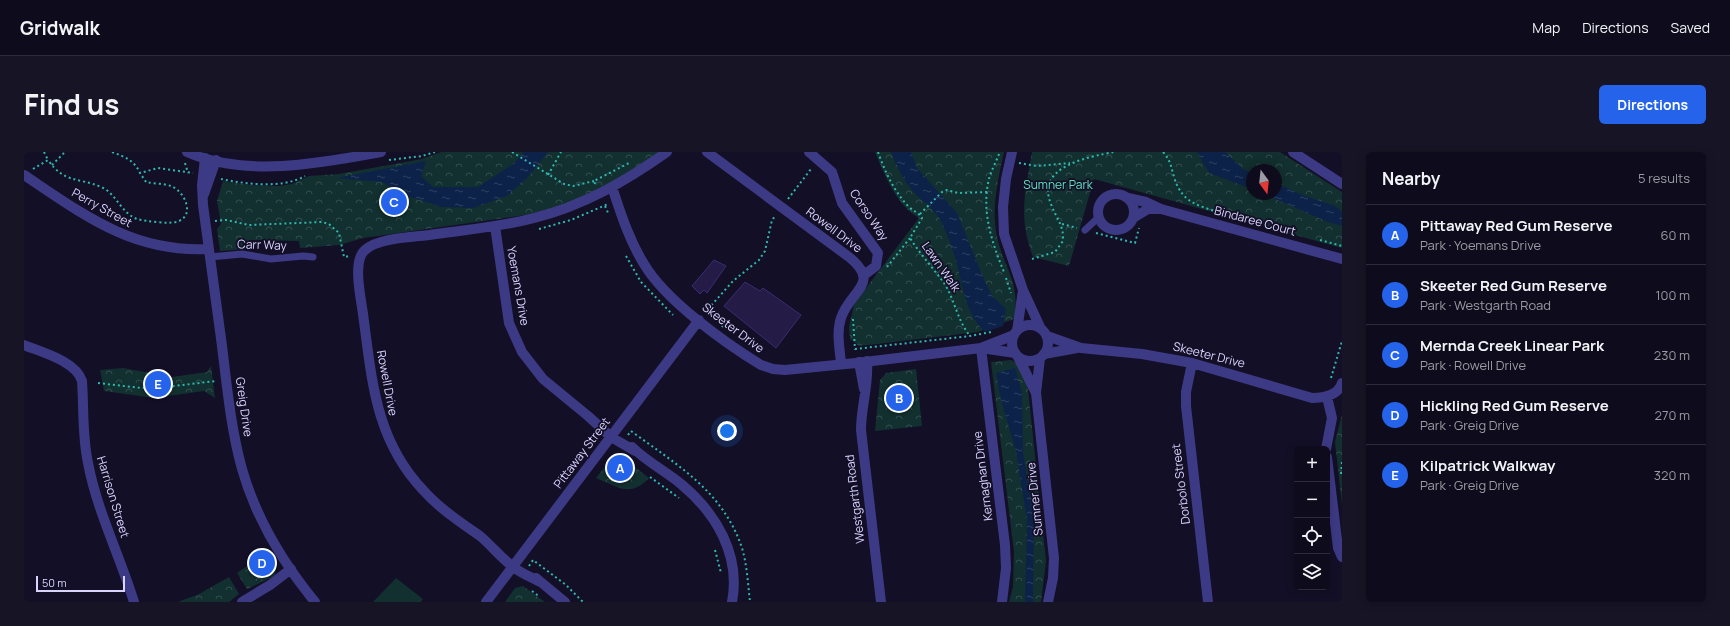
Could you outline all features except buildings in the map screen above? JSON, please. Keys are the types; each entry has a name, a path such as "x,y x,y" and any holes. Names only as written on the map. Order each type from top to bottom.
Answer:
{"street":[{"path":"187,152 205,158 254,166 297,165 382,152"},
{"name":"Rowell Drive","path":"565,602 516,563 435,503 422,490 396,454 386,434 377,410 372,386 359,281 359,260 365,250 392,240 495,226 557,212 579,204 612,187 643,170 667,152"},
{"name":"Rowell Drive","path":"707,152 849,257 859,266 864,275"},
{"name":"Corso Way","path":"809,152 832,172 842,203 878,253 876,266 864,275"},
{"path":"1293,152 1342,184"},
{"path":"1011,156 1006,179 1003,220 1009,250 1023,290 1044,333 1048,346 1042,356 1029,361 1017,355 1012,341 1015,333 1023,290"},
{"name":"Greig Drive","path":"205,158 202,180 203,198 226,380 236,442 249,490 269,535 315,602"},
{"name":"Greig Drive","path":"203,198 216,160"},
{"name":"Perry Street","path":"26,176 95,222 115,232 151,244 209,250"},
{"name":"Skeeter Drive","path":"612,187 628,234 644,265 671,297 749,358 761,365 773,369 785,370 981,348 1017,355"},
{"name":"Bindaree Court","path":"1161,209 1148,209 1136,221 1116,229 1105,226 1099,217 1099,205 1107,196 1118,194 1146,202 1161,209 1342,259"},
{"path":"1128,198 1134,207 1136,221"},
{"name":"Yoemans Drive","path":"495,226 507,308 514,337 531,366 543,379 588,416 681,484 696,498 719,528 733,563 734,577 732,602"},
{"path":"841,364 839,327 846,306 862,284 864,275"},
{"name":"Pittaway Street","path":"486,602 699,320"},
{"path":"1015,333 1026,326 1036,326 1044,333"},
{"name":"Skeeter Drive","path":"981,348 999,335 1015,333"},
{"name":"Skeeter Drive","path":"1044,333 1081,348 1142,354 1192,363 1312,398 1327,397"},
{"name":"Harrison Street","path":"24,345 66,363 79,373 82,381 83,436 88,464 104,517 134,602"},
{"name":"Kernaghan Drive","path":"981,348 1005,545 1006,568 1002,602"},
{"name":"Skeeter Drive","path":"1042,356 1081,348"},
{"name":"Sumner Drive","path":"1017,355 1036,393"},
{"name":"Sumner Drive","path":"1042,356 1036,393 1052,535 1053,578 1048,602"},
{"name":"Westgarth Road","path":"863,362 865,393 862,406 861,430 881,602"},
{"name":"Dorbolo Street","path":"1192,363 1186,392 1186,406 1208,602"},
{"path":"1327,446 1332,418 1327,397 1340,386"},
{"path":"1330,482 1338,548 1342,557"},
{"path":"242,602 270,584 293,572"}],"lane":[{"path":"1085,230 1089,224 1099,217"},
{"name":"Carr Way","path":"209,250 271,259 303,256 313,257"}],"path":[{"path":"44,152 52,165 68,178 104,188 122,209 135,218 167,223 180,221 184,218 187,206 184,198 178,191 169,186 146,182 140,173"},
{"path":"52,165 65,152"},
{"path":"512,152 564,184 573,186 594,181"},
{"path":"548,175 561,152"},
{"path":"878,152 894,188 909,207 920,214 942,192 947,190 958,193 987,192"},
{"path":"997,159 1011,156 1037,166 1071,163 1114,152"},
{"path":"1163,152 1171,160 1181,194 1194,204 1227,215"},
{"path":"708,309 734,281 759,260 766,251 772,220 818,159"},
{"path":"26,176 36,166 48,160"},
{"path":"1032,259 1055,252 1063,241 1062,224 1051,205 1048,196 1048,186 1050,179 1056,173 1071,163"},
{"name":"Lawn Walk","path":"920,214 922,222 910,238 944,283 952,298 963,326 970,336"},
{"path":"1062,224 1135,243 1136,221"},
{"path":"883,273 910,238"},
{"path":"1320,240 1342,246"},
{"path":"854,313 855,349 970,336 999,335"},
{"path":"1340,386 1329,387 1342,341"},
{"path":"98,383 141,388 157,388 226,380"},
{"path":"1341,480 1342,462"}],"green space":[{"path":"441,152 660,152 601,189 567,204 533,214 363,238 339,245 300,248 299,241 249,240 247,249 220,251 217,229 221,224 217,201 223,181 251,185 279,186 292,184 309,176 339,174 422,159"},
{"path":"875,152 1004,152 996,194 995,226 1000,248 1014,285 1016,306 1014,319 978,332 859,346 850,339 849,327 854,304 919,218 904,205 892,189"},
{"name":"Sumner Park","path":"1032,152 1280,152 1342,192 1342,248 1094,179 1069,266 1033,257 1028,243 1024,217 1025,193"},
{"path":"1011,360 1020,368 1028,389 1046,561 1041,602 1009,602 1013,587 1014,552 991,362"},
{"path":"211,366 215,398 204,391 154,398 104,391 100,370 123,368 172,377 207,372"},
{"path":"916,369 922,426 875,431 880,380 886,373"},
{"path":"1342,415 1342,505 1335,442"},
{"path":"622,457 649,478 636,488 624,489 596,478 611,459"},
{"path":"264,548 276,569 275,576 247,589 237,573 259,558"},
{"path":"229,577 239,594 229,602 178,602 199,594"},
{"path":"396,578 423,599 421,602 373,602"},
{"path":"523,586 545,602 505,602 515,588"}],"water":[{"path":"524,152 548,152 527,178 507,196 473,208 442,207 404,195 382,182 337,178 426,161 421,176 433,187 478,187 513,164"},
{"path":"891,152 911,152 917,168 957,213 985,282 993,297 1006,309 1003,326 985,332 979,325 970,310 964,294 953,250 941,221 935,212 909,186 900,172"},
{"path":"1197,152 1225,152 1246,170 1246,187 1209,173"},
{"path":"1282,186 1302,195 1335,206 1342,212 1342,226 1328,222 1278,200 1282,200"},
{"path":"1015,368 1022,392 1023,452 1034,521 1033,602 1025,602 1027,520 1016,451 1001,400 996,373"}],"place":[{"name":"Mernda Creek Linear Park","path":"394,202"},
{"name":"Kilpatrick Walkway","path":"158,384"},
{"name":"Skeeter Red Gum Reserve","path":"899,398"},
{"name":"Pittaway Red Gum Reserve","path":"620,468"},
{"name":"Hickling Red Gum Reserve","path":"262,563"}]}
